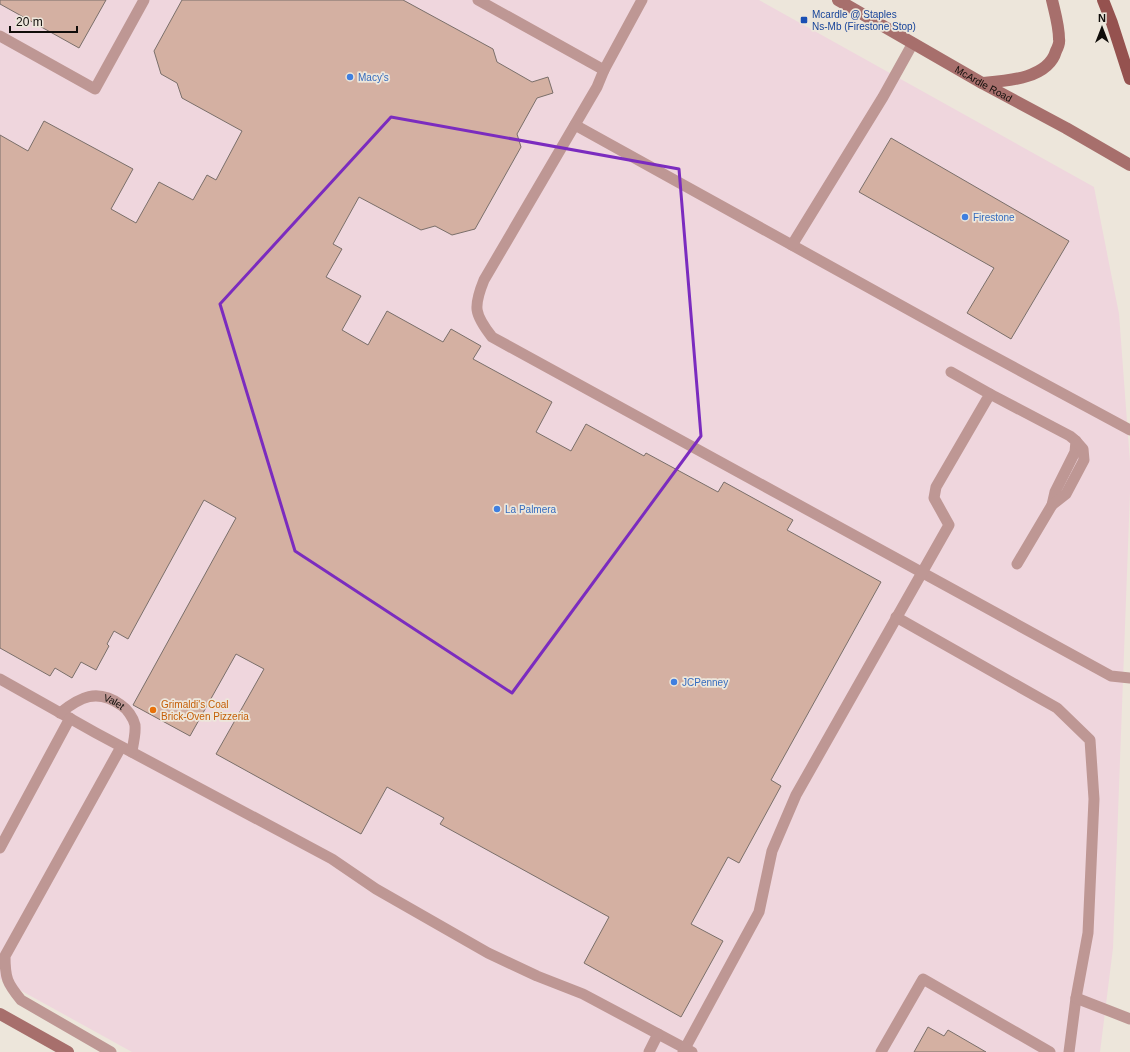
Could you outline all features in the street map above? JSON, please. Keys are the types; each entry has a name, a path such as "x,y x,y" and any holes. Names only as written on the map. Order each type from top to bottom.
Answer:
{"main road":[{"name":"McArdle Road","path":"838,0 982,83 1066,128 1130,165"},
{"path":"982,83 1014,80 1031,75 1044,68 1054,57 1060,41 1052,0"},
{"path":"1102,0 1112,23 1130,79"},
{"path":"0,1014 68,1052"}],"lane":[{"path":"0,36 95,89 144,0"},
{"path":"478,0 604,70"},
{"path":"642,0 604,70 597,87 484,280 478,295 476,310 482,324 492,337 922,573 1111,676 1130,678"},
{"path":"792,245 913,43"},
{"path":"575,125 1130,430"},
{"path":"951,372 1070,436 1076,441 1075,452 1055,492 1052,505 1017,564"},
{"path":"0,679 122,747 332,859 376,889 488,953 537,976 583,994 658,1034 686,1051 759,912 772,851 796,794 949,525 934,498 936,487 990,394"},
{"path":"896,617 1057,708 1090,740 1094,799 1088,933 1076,998 1069,1052"},
{"name":"Valet","path":"65,715 74,702 88,696 98,695 115,701 124,707 134,723 135,732 132,752"},
{"path":"0,848 65,715"},
{"path":"112,1052 21,1000 11,987 5,972 5,956 122,747"},
{"path":"881,1052 922,979 1050,1052"},
{"path":"1076,998 1130,1019"},
{"path":"649,1052 658,1034"}],"highlighted area":[{"path":"391,117 679,169 701,436 512,693 295,551 220,304"}],"shaded area":[{"path":"0,0 759,0 1094,187 1119,314 1130,462 1113,948 1100,1052 132,1052 0,979"}],"building":[{"path":"0,0 106,0 79,48 0,4"},
{"name":"La Palmera","path":"182,0 403,0 493,49 497,62 532,82 548,77 553,93 537,98 517,134 521,147 475,229 452,235 435,226 421,230 359,197 333,244 342,249 326,277 361,296 342,330 368,345 387,311 443,342 451,329 481,346 473,359 552,402 536,432 571,451 586,424 644,456 646,453 718,492 724,482 793,520 787,530 881,582 771,780 781,786 739,863 728,857 691,924 723,941 681,1017 584,963 609,917 440,824 444,818 387,787 361,834 216,754 264,669 236,654 190,736 133,705 236,518 204,500 128,639 114,631 107,644 109,646 96,670 81,662 72,678 55,668 50,676 0,648 0,135 28,151 44,121 133,169 111,209 136,223 159,182 193,200 207,175 216,180 242,131 182,98 177,83 161,74 154,51"},
{"name":"Firestone","path":"891,138 1069,241 1011,339 967,313 994,268 859,192"},
{"path":"928,1027 944,1036 948,1030 986,1052 914,1052"}],"place":[{"name":"Mcardle @ Staples Ns-Mb (Firestone Stop)","path":"804,20"},
{"name":"Macy's","path":"350,77"},
{"name":"Firestone","path":"965,217"},
{"name":"La Palmera","path":"497,509"},
{"name":"JCPenney","path":"674,682"},
{"name":"Grimaldi's Coal Brick-Oven Pizzeria","path":"153,710"}]}
